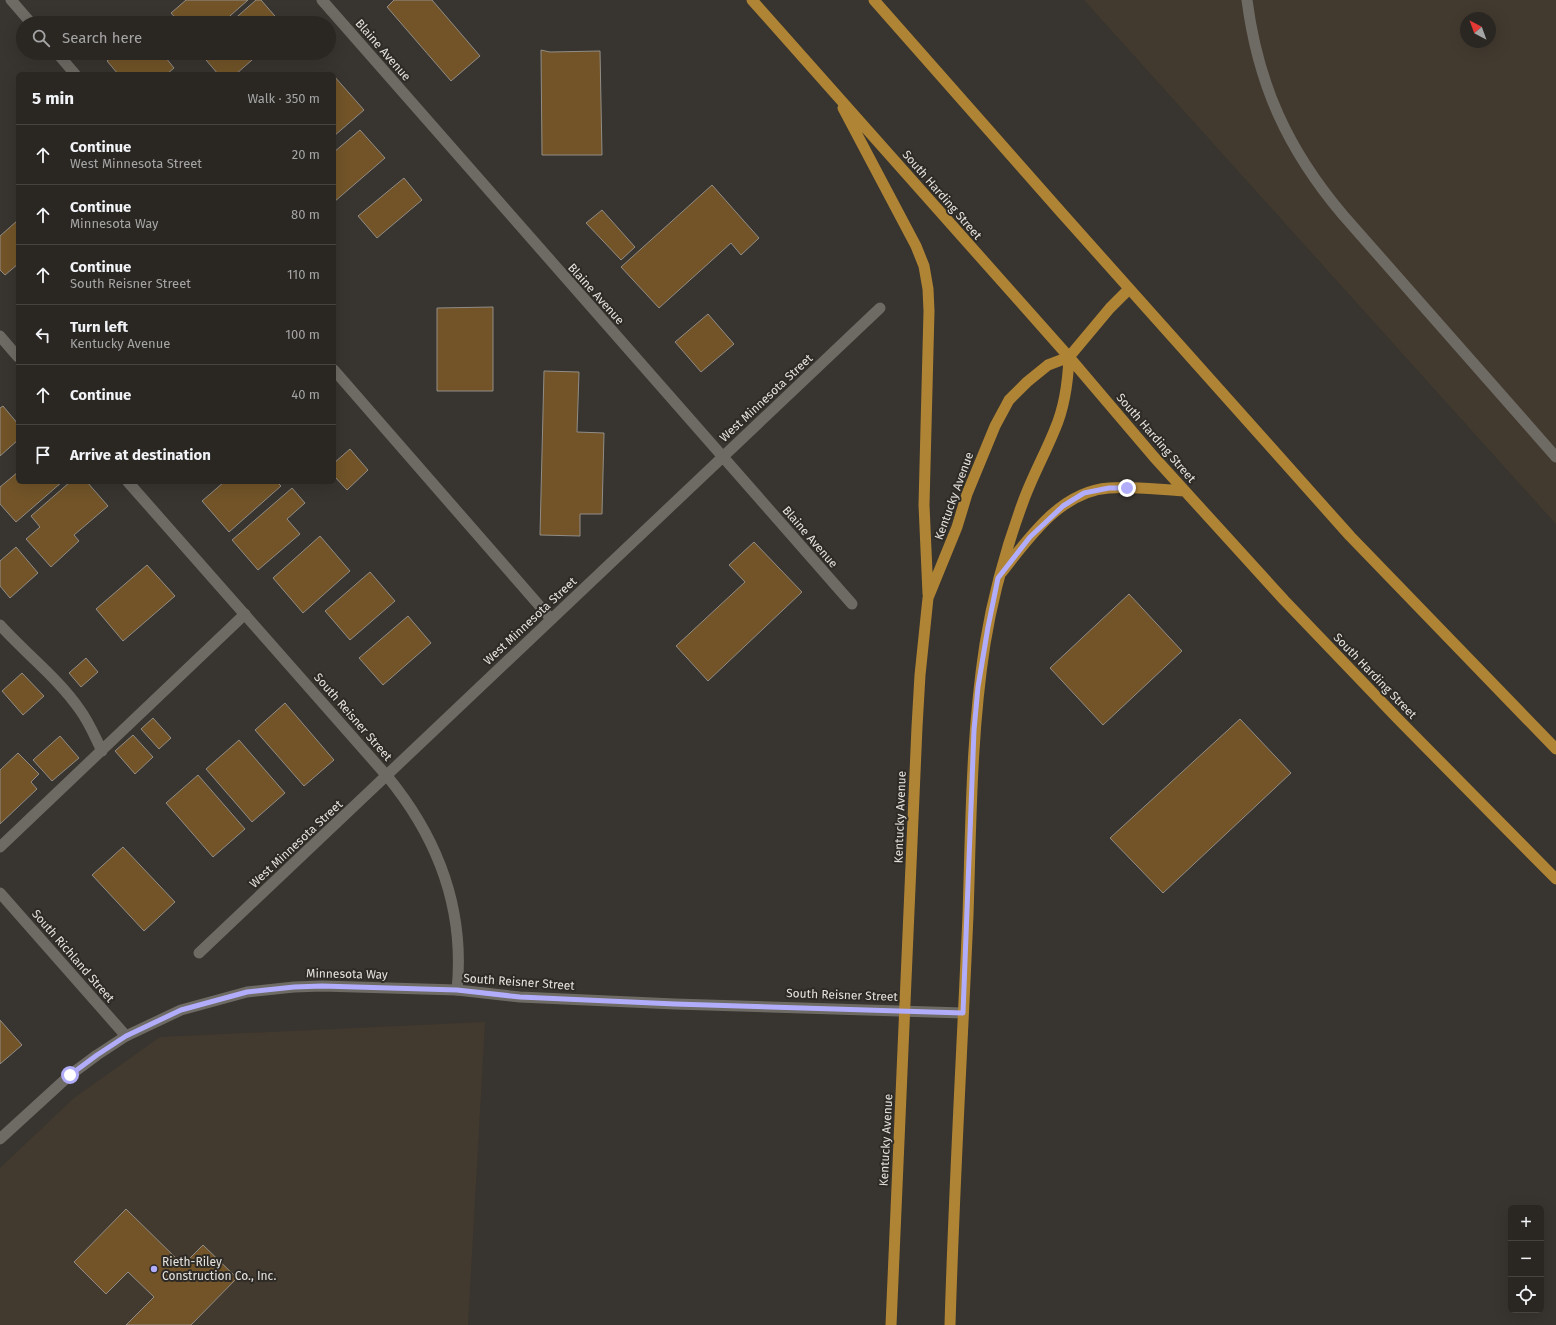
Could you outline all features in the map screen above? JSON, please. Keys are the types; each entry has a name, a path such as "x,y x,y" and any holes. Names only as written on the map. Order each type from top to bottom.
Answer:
{"main road":[{"name":"South Harding Street","path":"752,0 1035,321 1069,357 1154,458 1313,631 1556,879"},
{"path":"874,0 1350,536 1556,749"},
{"path":"834,92 916,246 924,266 928,289 930,332 924,506 928,598"},
{"name":"Kentucky Avenue","path":"891,1325 917,728 920,675 928,598 957,527 967,494 981,457 1009,400 1027,382 1048,365 1069,357 1110,308 1130,289"},
{"path":"950,1325 952,1230 963,1013 974,730 978,687 985,642 998,578 1024,499 1056,429 1065,398 1069,357"},
{"path":"998,578 1030,537 1050,516 1084,493 1109,488 1185,491"}],"street":[{"path":"11,0 25,16"},
{"name":"Blaine Avenue","path":"322,0 336,16"},
{"path":"1247,0 1250,26 1258,62 1271,98 1286,131 1315,179 1343,215 1556,457"},
{"name":"Blaine Avenue","path":"336,16 533,243 723,456 852,604"},
{"path":"63,60 73,72"},
{"name":"West Minnesota Street","path":"199,953 880,308"},
{"path":"0,336 16,355"},
{"path":"336,372 551,619"},
{"name":"South Reisner Street","path":"130,484 387,776 411,808 421,825 443,871 453,906 458,969 457,990 520,997 675,1004 963,1013"},
{"path":"0,847 245,614"},
{"path":"0,625 17,644 58,683 81,710 102,751"},
{"name":"South Richland Street","path":"0,893 126,1036"},
{"name":"Minnesota Way","path":"126,1036 181,1010 247,992 315,986 457,990"},
{"path":"0,1139 70,1075 126,1036"}],"shaded area":[{"path":"1084,0 1556,0 1556,524"},
{"path":"485,1022 468,1325 0,1325 0,1168 74,1098 160,1037"}],"building":[{"path":"186,0 248,0 230,16 174,16 171,13"},
{"path":"256,0 261,0 275,16 238,16"},
{"path":"394,0 432,0 480,56 451,81 387,7"},
{"path":"541,50 550,52 600,51 602,155 542,155"},
{"path":"168,60 174,68 169,72 116,72 107,61"},
{"path":"206,60 252,60 238,72 216,72"},
{"path":"336,78 364,110 336,134"},
{"path":"360,130 385,158 336,200 336,150"},
{"path":"404,178 422,200 377,238 358,216"},
{"path":"712,185 759,238 741,255 731,243 659,308 621,267"},
{"path":"602,210 635,247 621,260 586,223"},
{"path":"16,222 16,266 5,275 0,270 0,236"},
{"path":"493,307 493,391 437,391 437,308"},
{"path":"708,314 734,344 701,372 675,342"},
{"path":"544,371 579,372 577,432 604,433 602,514 580,514 580,536 540,535"},
{"path":"3,406 16,422 16,442 0,456 0,408"},
{"path":"350,449 368,470 347,490 336,478 336,461"},
{"path":"16,474 16,484 60,484 16,522 0,504 0,487"},
{"path":"68,484 89,484 108,506 74,535 79,541 51,567 26,539 40,527 31,516"},
{"path":"222,484 279,484 281,486 229,532 202,501"},
{"path":"292,488 305,503 287,519 300,534 258,570 232,540"},
{"path":"320,536 350,571 303,613 273,578"},
{"path":"754,542 802,592 708,681 676,646 745,582 729,565"},
{"path":"16,547 38,573 10,598 0,586 0,561"},
{"path":"147,565 175,596 123,641 96,609"},
{"path":"370,572 395,601 350,640 325,611"},
{"path":"1129,594 1182,651 1103,725 1050,668"},
{"path":"408,616 431,643 383,685 359,658"},
{"path":"86,658 98,672 81,687 69,673"},
{"path":"22,673 44,696 23,715 2,691"},
{"path":"285,703 334,760 304,786 255,730"},
{"path":"153,718 171,738 159,749 141,729"},
{"path":"1240,719 1291,773 1163,893 1110,838"},
{"path":"133,735 153,757 135,774 115,751"},
{"path":"60,736 79,758 52,781 33,760"},
{"path":"239,740 285,793 252,822 206,769"},
{"path":"18,753 39,774 31,782 37,789 0,824 0,770"},
{"path":"198,775 245,829 213,857 166,803"},
{"path":"123,847 175,902 144,931 92,875"},
{"path":"0,1020 22,1045 0,1064"},
{"name":"Rieth-Riley Construction Co., Inc.","path":"126,1209 183,1265 203,1245 237,1278 191,1325 126,1325 154,1297 128,1272 106,1294 74,1262"}],"place":[{"name":"Rieth-Riley Construction Co., Inc.","path":"154,1269"}],"route":[{"path":"70,1075 126,1036 181,1010 247,992 294,987 322,986 457,990 520,997 675,1004 963,1013 975,739 974,730 978,687 998,578 1030,537 1050,516 1063,506 1084,493 1109,488 1127,488"}]}
